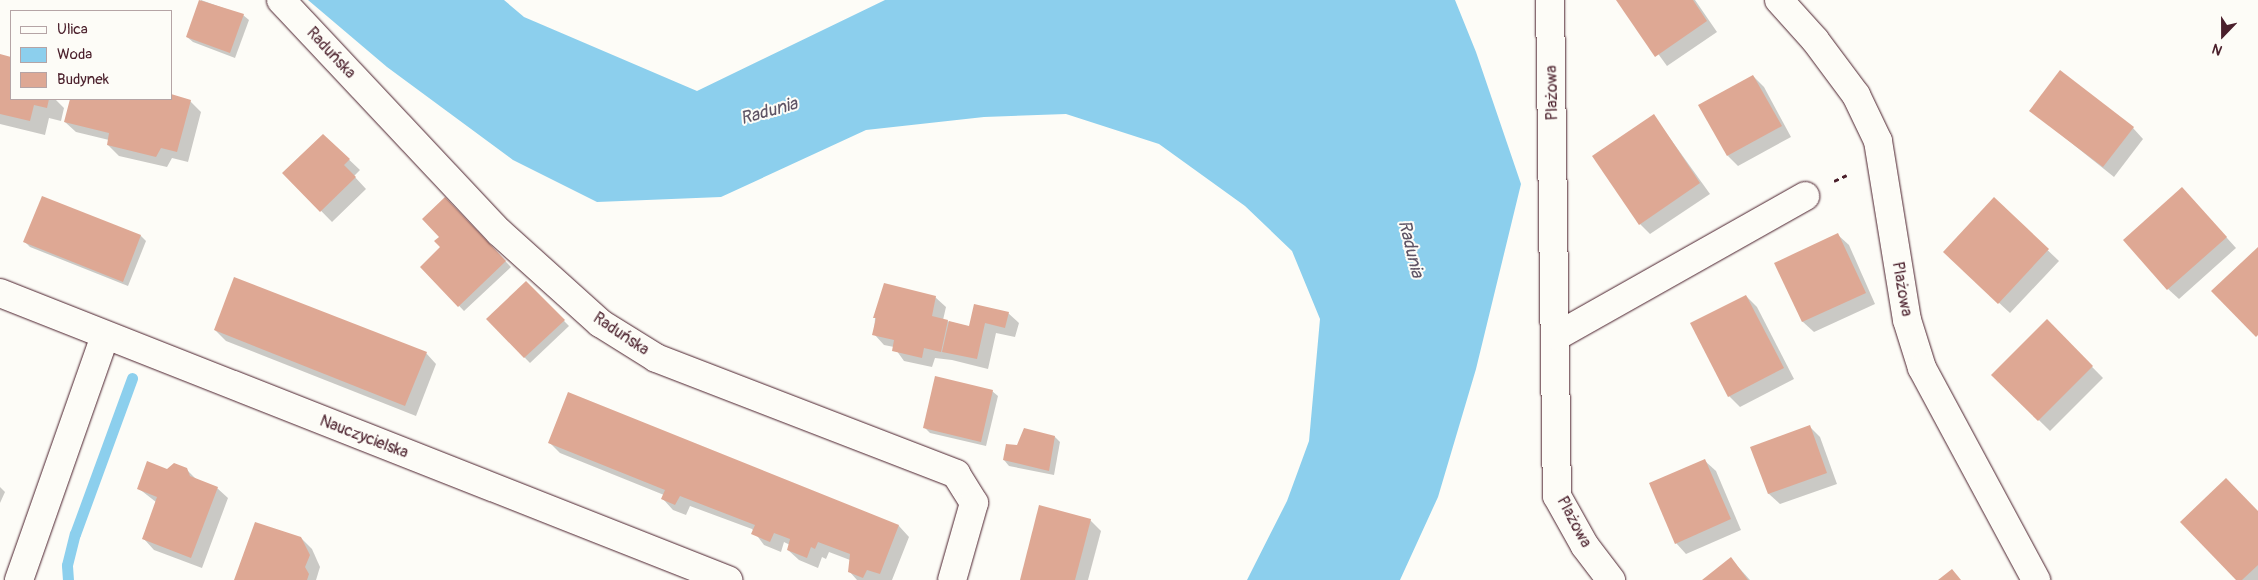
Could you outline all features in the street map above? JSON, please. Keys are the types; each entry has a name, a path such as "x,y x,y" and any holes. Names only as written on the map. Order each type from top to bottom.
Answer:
{"street":[{"name":"Raduńska","path":"281,0 500,232 600,323 656,358 956,474 974,503 952,580"},
{"name":"Plażowa","path":"1550,0 1557,336 1557,496 1585,546 1611,580"},
{"name":"Plażowa","path":"1779,0 1815,40 1856,95 1878,141 1907,320 1922,368 2036,580"},
{"path":"1557,336 1804,196"},
{"name":"Nauczycielska","path":"0,292 105,336 728,580"},
{"path":"18,580 105,336"}],"water":[{"name":"Radunia","path":"308,0 504,0 524,17 697,91 885,0 1455,0 1476,52 1521,184 1476,369 1438,497 1400,580 1247,580 1287,501 1309,441 1320,319 1292,251 1245,206 1159,144 1066,114 984,117 866,130 721,197 597,202 513,160 387,67"}],"building":[{"path":"199,0 244,14 230,53 186,37"},
{"path":"1616,0 1693,0 1707,21 1655,57"},
{"path":"0,54 10,57 10,100 49,100 47,108 34,105 30,121 0,114"},
{"path":"2060,70 2134,127 2103,167 2029,111"},
{"path":"1753,75 1782,126 1727,156 1698,105"},
{"path":"172,94 191,100 177,152 161,148 156,157 107,145 109,133 64,122 70,100 172,100"},
{"path":"1654,114 1700,183 1639,225 1592,156"},
{"path":"323,134 350,159 344,165 356,177 320,212 282,173"},
{"path":"2182,187 2227,237 2167,290 2123,240"},
{"path":"42,196 141,235 123,282 23,242"},
{"path":"445,197 506,261 458,307 420,267 440,247 434,241 439,237 422,219"},
{"path":"1994,197 2049,249 1998,304 1943,252"},
{"path":"1838,233 1866,293 1802,322 1774,263"},
{"path":"2258,247 2258,335 2256,337 2211,291"},
{"path":"234,277 427,352 405,406 214,330"},
{"path":"526,281 565,320 524,358 486,319"},
{"path":"884,283 936,296 932,316 948,320 941,352 924,348 922,358 892,351 894,340 872,335 876,318 873,318"},
{"path":"1746,295 1784,368 1728,397 1690,323"},
{"path":"974,304 1009,312 1005,328 985,323 977,359 942,352 949,321 969,326"},
{"path":"2047,319 2093,366 2038,421 1991,375"},
{"path":"935,376 993,390 981,442 923,428"},
{"path":"568,392 899,525 880,574 867,570 863,578 848,572 850,554 818,542 815,549 811,547 807,558 787,550 790,539 774,533 770,542 751,534 755,525 680,496 675,505 661,499 665,490 548,443"},
{"path":"1810,425 1827,473 1768,494 1750,447"},
{"path":"1024,428 1055,436 1049,471 1003,460 1006,444 1017,445"},
{"path":"1705,459 1731,519 1675,544 1649,483"},
{"path":"147,461 167,469 174,463 187,468 190,476 218,487 191,558 142,539 157,497 137,489"},
{"path":"2226,478 2258,511 2258,565 2242,580 2236,580 2180,522"},
{"path":"1039,505 1091,519 1075,580 1020,580"},
{"path":"255,522 301,537 310,555 305,567 309,574 307,580 234,580"},
{"path":"1731,557 1748,580 1702,580"},
{"path":"1952,569 1961,580 1938,580"}],"waterway":[{"path":"68,580 67,565 75,534 132,378"}]}
